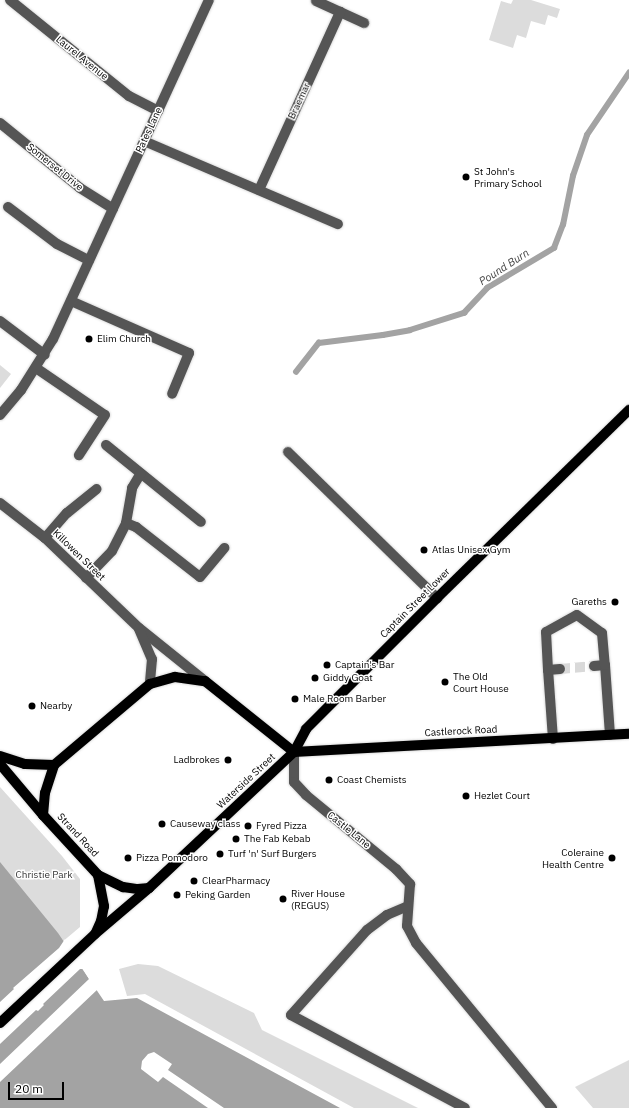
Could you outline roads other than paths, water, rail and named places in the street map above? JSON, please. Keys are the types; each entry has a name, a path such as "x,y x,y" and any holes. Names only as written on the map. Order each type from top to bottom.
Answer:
{"main road":[{"name":"Captain Street Lower","path":"294,752 306,729 629,410"},
{"path":"43,815 45,793 54,765 150,684 174,677 205,681"},
{"name":"Killowen Street","path":"205,681 294,752"},
{"name":"Castlerock Road","path":"294,752 629,734"},
{"name":"Waterside Street","path":"0,1023 96,934 149,888 294,752"},
{"path":"0,756 25,764 54,765"},
{"name":"Strand Road","path":"0,764 43,815 98,875"},
{"path":"98,875 123,887 138,889 149,888"},
{"path":"96,934 101,921 104,906 98,875"}],"street":[{"name":"Laurel Avenue","path":"10,0 129,96 158,111"},
{"name":"Pates Lane","path":"0,415 45,355 209,0"},
{"path":"316,1 364,22"},
{"name":"Braemar","path":"259,190 340,12"},
{"name":"Somerset Drive","path":"0,123 80,188 112,209"},
{"path":"144,141 338,224"},
{"path":"8,207 57,244 89,260"},
{"path":"71,301 189,353 172,394"},
{"path":"0,321 45,355"},
{"path":"36,368 105,415 79,455"},
{"path":"106,445 201,522"},
{"path":"288,452 437,598"},
{"path":"86,578 112,551 126,523 132,488 135,480 141,473"},
{"path":"45,538 67,513 97,489"},
{"name":"Killowen Street","path":"0,502 45,538 139,628 205,681"},
{"path":"126,523 136,527 200,577 224,548"},
{"path":"553,738 546,632 577,615 602,633 610,735"},
{"name":"Killowen Street","path":"139,628 152,659 150,684"},
{"path":"594,666 605,665"},
{"path":"548,670 560,669"},
{"name":"Castle Lane","path":"294,752 294,782 306,795 396,869 410,884 408,906"},
{"path":"464,1108 291,1015 367,930 387,915 408,906 406,926 416,943 552,1108"}],"waterway":[{"name":"Pound Burn","path":"296,372 319,343 410,330 464,313 487,288 554,248 563,225 573,176 587,135 629,73"}],"tunnel":[{"path":"560,669 594,666"}],"place":[{"name":"St John's Primary School","path":"466,177"},
{"name":"Elim Church","path":"89,339"},
{"name":"Atlas Unisex Gym","path":"424,550"},
{"name":"Gareths","path":"615,602"},
{"name":"Captain's Bar","path":"327,665"},
{"name":"Giddy Goat","path":"315,678"},
{"name":"The Old Court House","path":"445,682"},
{"name":"Male Room Barber","path":"295,699"},
{"name":"Nearby","path":"32,706"},
{"name":"Ladbrokes","path":"228,760"},
{"name":"Coast Chemists","path":"329,780"},
{"name":"Hezlet Court","path":"466,796"},
{"name":"Causeway class","path":"162,824"},
{"name":"Fyred Pizza","path":"248,826"},
{"name":"The Fab Kebab","path":"236,839"},
{"name":"Turf 'n' Surf Burgers","path":"220,854"},
{"name":"Pizza Pomodoro","path":"128,858"},
{"name":"Coleraine Health Centre","path":"612,858"},
{"name":"ClearPharmacy","path":"194,881"},
{"name":"Peking Garden","path":"177,895"},
{"name":"River House (REGUS)","path":"283,899"}],"park label":[{"name":"Christie Park","path":"44,875"}]}
